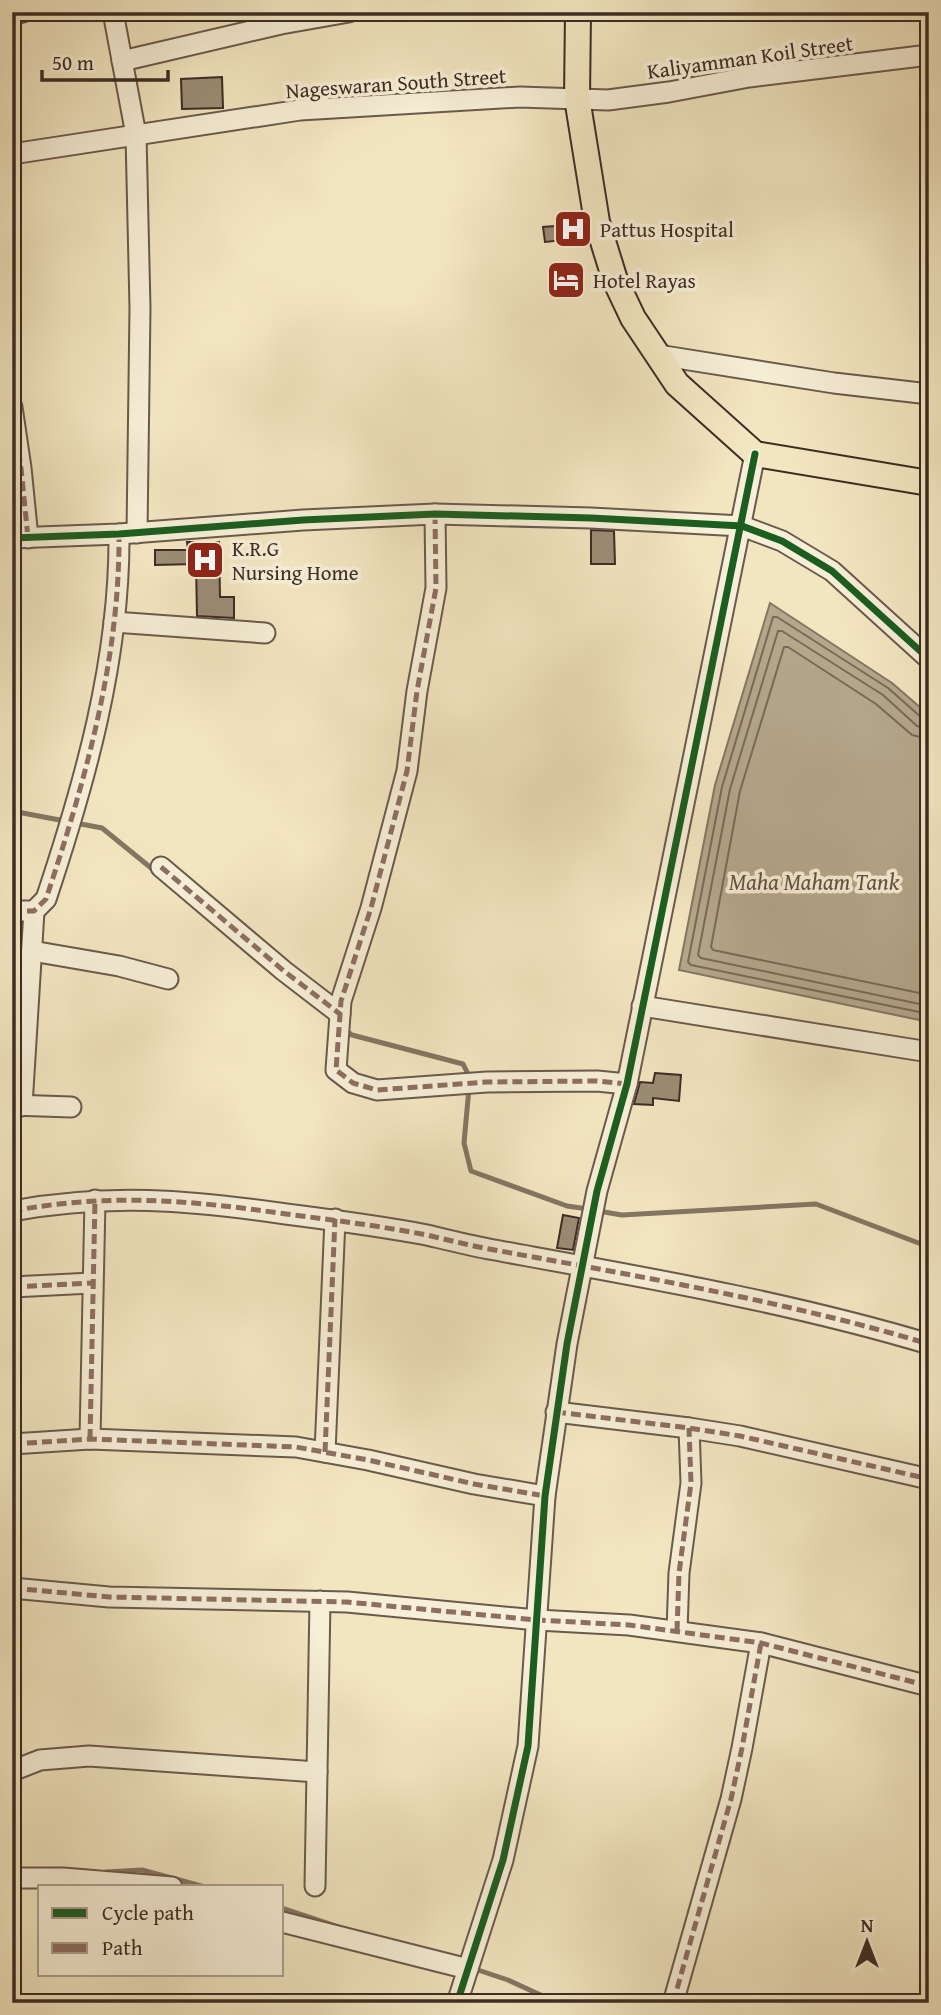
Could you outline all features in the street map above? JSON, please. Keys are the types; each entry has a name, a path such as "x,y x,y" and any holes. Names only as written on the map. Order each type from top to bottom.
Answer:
{"main road":[{"path":"578,12 577,98 597,222 615,280 633,318 677,384 755,454 929,483"}],"street":[{"path":"12,15 23,12"},
{"path":"71,1107 17,1106 33,951 34,911 46,899 93,740 128,534 140,308 136,135 113,12"},
{"path":"121,61 281,24 349,12"},
{"name":"Kaliyamman Koil Street","path":"577,98 608,100 669,93 749,77 929,55"},
{"name":"Nageswaran South Street","path":"12,154 300,110 520,97 577,98"},
{"path":"657,355 834,383 929,394"},
{"path":"12,407 22,468 20,538 128,534 303,520 435,514 742,526 782,541 832,571 929,659"},
{"path":"284,1923 462,1986 503,1860 528,1746 545,1496 556,1412 597,1191 627,1084 755,454"},
{"path":"435,514 436,587 417,691 407,771 341,1007 336,1070 353,1083 377,1090 487,1082 597,1081 627,1084"},
{"path":"114,622 265,633"},
{"path":"161,867 284,971 341,1007"},
{"path":"12,911 34,911"},
{"path":"33,951 119,966 168,979"},
{"path":"642,1006 929,1052"},
{"path":"12,1211 94,1200 130,1199 197,1203 335,1219 646,1279 692,1285 840,1318 929,1344"},
{"path":"90,1439 93,1401 94,1200"},
{"path":"325,1452 335,1219"},
{"path":"12,1287 92,1283"},
{"path":"556,1412 689,1428 808,1450 929,1479"},
{"path":"677,1631 679,1573 691,1483 689,1428"},
{"path":"12,1444 90,1439 296,1447 545,1496"},
{"path":"12,1588 109,1597 320,1601 537,1620 629,1625 761,1643 929,1686"},
{"path":"315,1886 320,1601"},
{"path":"673,2003 731,1799 743,1748 761,1643"},
{"path":"12,1771 40,1760 89,1756 317,1772"},
{"path":"12,1878 62,1878 148,1885"}],"water":[{"name":"Maha Maham Tank","path":"770,603 892,683 929,715 929,1022 679,970 715,785"}],"building":[{"path":"222,77 223,108 182,109 181,79"},
{"path":"582,224 583,238 545,242 543,227"},
{"path":"591,530 614,531 615,564 591,564"},
{"path":"187,542 219,542 220,597 234,597 234,618 197,616 196,564 155,565 155,550 188,550"},
{"path":"655,1073 681,1075 679,1101 653,1098 653,1105 634,1104 640,1082 653,1083"},
{"path":"563,1215 579,1218 573,1250 557,1248"}],"waterway":[{"path":"12,811 102,828 156,872"},
{"path":"344,1029 352,1035 463,1064 470,1078"},
{"path":"469,1088 464,1143 471,1171 567,1206 588,1209"},
{"path":"598,1211 622,1215 816,1204 929,1247"},
{"path":"106,1872 142,1870 198,1885"},
{"path":"284,1909 345,1929"},
{"path":"472,1968 508,1980 558,2003"}],"marked path":[{"path":"12,407 28,538"},
{"path":"435,514 436,588 417,691 407,771 371,908 341,1001 336,1070 353,1083 377,1090 487,1082 597,1081 627,1084"},
{"path":"12,911 34,911 46,899 74,810 98,720 107,674 118,581 119,534"},
{"path":"161,867 284,971 340,1014"},
{"path":"90,1439 95,1200"},
{"path":"12,1211 82,1202 149,1200 216,1205 356,1223 710,1290 929,1344"},
{"path":"325,1452 335,1219"},
{"path":"12,1287 92,1283"},
{"path":"556,1412 740,1436 929,1479"},
{"path":"677,1631 679,1573 691,1483 689,1428"},
{"path":"12,1444 90,1439 296,1447 545,1496"},
{"path":"12,1588 109,1597 347,1602 537,1620 629,1625 761,1643 929,1686"},
{"path":"673,2003 731,1799 761,1643"}],"cycle path":[{"path":"457,2003 503,1860 528,1746 545,1496 567,1344 597,1191 627,1084 755,454"},
{"path":"12,538 435,514 742,526 782,541 832,571 929,659"}],"place":[{"name":"Pattus Hospital","path":"573,229"},
{"name":"Hotel Rayas","path":"566,280"},
{"name":"K.R.G Nursing Home","path":"205,560"}]}
